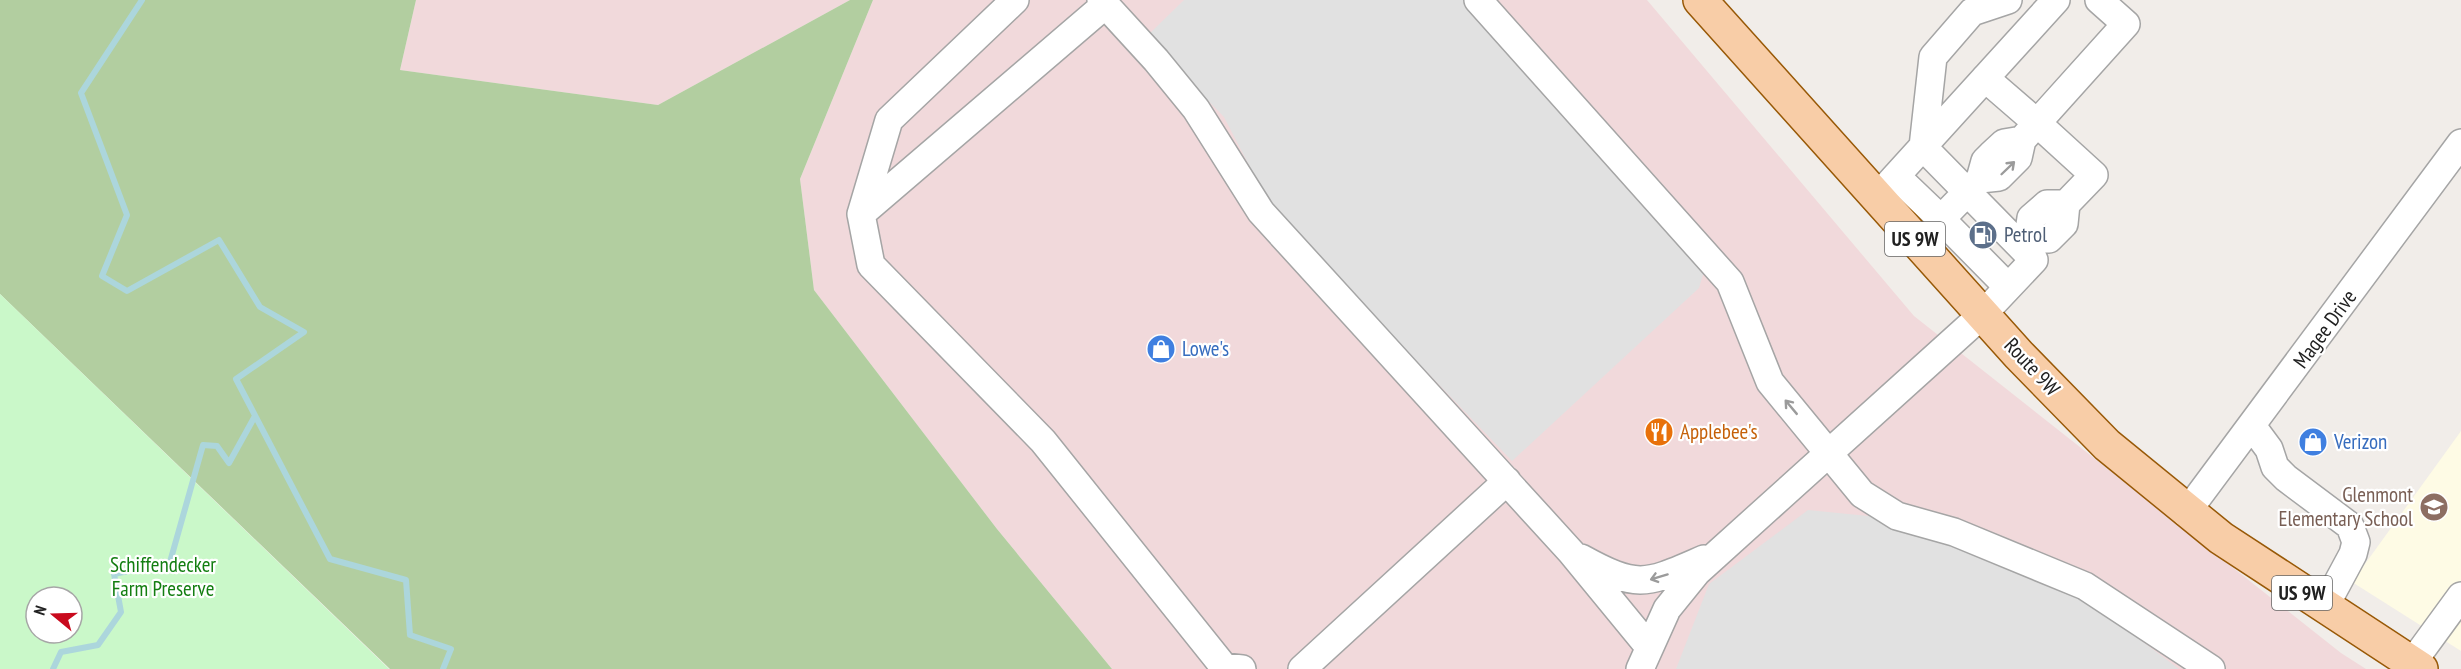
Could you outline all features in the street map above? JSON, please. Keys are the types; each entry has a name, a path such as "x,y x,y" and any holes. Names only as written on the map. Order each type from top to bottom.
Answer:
{"main road":[{"name":"Route 9W","path":"1700,0 1886,187 1983,314 2087,426 2186,513 2259,565 2417,666"}],"street":[{"path":"1015,0 889,120 861,214 871,265 1043,441 1224,667 1242,669"},
{"path":"1478,0 1730,282 1770,382 1862,494 1887,510 1954,532 2085,586 2211,669"},
{"path":"1923,147 1932,57 1972,12 2008,0"},
{"path":"2007,287 1941,219 1886,187 2056,0"},
{"path":"1941,219 1974,185 1985,161 2004,143 2029,131 2126,24 2099,0"},
{"path":"861,214 1103,2 1196,109 1261,212 1571,552 1644,658 1676,596 1713,555 1983,314 2034,260 2024,242 1974,185 1923,147"},
{"path":"1985,78 2029,131 2094,176 2066,204 2047,204 2031,218 2024,242"},
{"name":"Magee Drive","path":"2186,513 2461,143"},
{"path":"2252,426 2269,449 2275,467 2286,478 2350,526 2356,542 2353,554 2324,608"},
{"path":"1302,669 1507,481"},
{"path":"1571,552 1619,578 1638,582 1661,578 1713,555"},
{"path":"2417,666 2461,596"}],"shaded area":[{"path":"416,0 850,0 658,105 400,70"},
{"path":"873,0 1647,0 1914,316 2341,653 2366,669 1112,669 997,529 814,290 800,179"},
{"path":"1184,0 1464,0 1705,268 1699,288 1512,461 1272,210 1224,117 1146,37"},
{"name":"Glenmont Elementary School","path":"2461,431 2461,651 2352,582"},
{"path":"1808,510 1878,517 2077,592 2179,669 1676,669 1709,584"}],"green space":[{"path":"0,0 416,0 400,70 658,105 850,0 873,0 800,179 814,290 997,529 1112,669 390,669 0,294"},
{"name":"Schiffendecker Farm Preserve","path":"0,294 389,669 0,669"}],"waterway":[{"path":"142,0 81,93 127,215 102,276 127,291 219,240 260,307 304,332 236,379 330,559 406,580 410,635 451,649 443,669"},
{"path":"53,669 61,652 98,645 121,612 114,574 170,562 203,445 217,446 229,463 255,416"}],"place":[{"name":"Petrol","path":"1983,235"},
{"name":"Lowe's","path":"1161,349"},
{"name":"Applebee's","path":"1659,432"},
{"name":"Verizon","path":"2313,442"},
{"name":"Glenmont Elementary School","path":"2434,507"}]}
